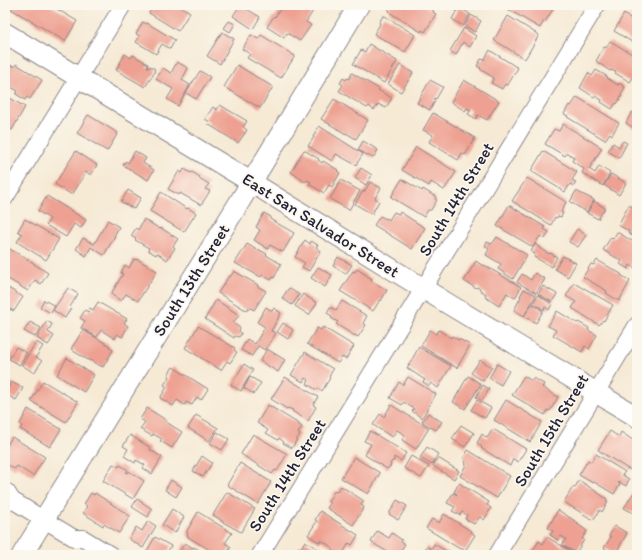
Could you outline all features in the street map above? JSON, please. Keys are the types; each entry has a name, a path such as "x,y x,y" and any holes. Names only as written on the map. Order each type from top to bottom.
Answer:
{"street":[{"path":"5,198 123,5"},
{"name":"South 13th Street","path":"22,555 359,5"},
{"name":"South 14th Street","path":"260,555 597,5"},
{"name":"East San Salvador Street","path":"5,32 456,309 637,417"},
{"name":"South 15th Street","path":"498,555 637,326"},
{"path":"6,492 17,492 46,516 79,529 83,538 111,555"}],"building":[{"path":"14,5 50,5 77,21 65,41 11,9"},
{"path":"153,5 178,5 190,12 178,31 149,13"},
{"path":"240,5 260,17 253,29 233,16"},
{"path":"280,5 305,5 313,11 306,22 311,25 300,41 287,33 284,38 267,27 282,6"},
{"path":"390,5 424,5 436,14 425,32 422,30 421,32 389,12 390,11 388,9"},
{"path":"508,5 546,5 553,9 540,28 506,8"},
{"path":"631,5 637,5 637,15 628,10"},
{"path":"459,7 470,14 463,26 452,19"},
{"path":"624,14 633,20 634,18 637,19 637,45 614,31"},
{"path":"471,15 481,21 475,32 465,26"},
{"path":"383,16 415,35 405,52 374,34"},
{"path":"508,16 539,35 525,59 494,40"},
{"path":"229,21 235,24 230,32 224,28"},
{"path":"143,22 175,40 170,49 162,44 156,54 136,42 140,36 136,34"},
{"path":"464,28 476,36 470,47 463,42 456,55 450,51"},
{"path":"222,32 234,39 220,64 207,56"},
{"path":"251,35 258,39 261,35 295,56 281,78 247,58 250,54 242,49"},
{"path":"610,41 637,57 637,73 630,82 596,61 604,47 606,48"},
{"path":"369,44 397,61 384,83 353,64 361,50 365,52"},
{"path":"490,50 518,68 507,86 505,84 502,89 491,83 494,78 477,66 481,59 484,60"},
{"path":"125,54 131,58 133,55 148,64 147,67 149,68 150,66 155,69 155,72 145,87 116,70"},
{"path":"177,62 188,68 182,80 190,85 178,106 167,99 173,89 156,79 163,68 171,73"},
{"path":"16,64 42,80 30,99 27,97 25,100 16,94 18,91 5,84 9,76 6,74 11,65 15,67"},
{"path":"237,65 273,87 260,108 224,87"},
{"path":"400,65 413,73 401,92 388,84"},
{"path":"596,70 618,85 619,83 625,87 617,104 616,103 612,109 601,102 602,100 580,88 588,73 592,76"},
{"path":"200,71 210,77 196,99 186,93"},
{"path":"352,73 392,98 386,108 378,104 374,110 369,106 367,108 339,91 343,85 340,83 343,78 346,80 347,78 349,79"},
{"path":"430,80 443,87 436,99 435,98 430,110 417,103"},
{"path":"464,80 499,101 487,120 478,115 476,119 468,114 471,110 467,108 465,111 451,102"},
{"path":"5,95 25,107 12,130 5,126"},
{"path":"577,97 619,123 612,135 610,133 605,140 564,114 569,105 571,106"},
{"path":"334,99 368,120 356,139 321,119"},
{"path":"220,105 247,121 243,127 247,130 238,143 208,124 210,122 205,119 213,107 217,110"},
{"path":"632,112 637,114 637,126 635,129 626,123"},
{"path":"433,113 475,138 465,155 462,153 458,160 429,142 433,135 423,130"},
{"path":"88,115 118,133 107,151 77,133"},
{"path":"563,124 602,148 589,169 595,173 599,166 610,173 603,186 582,173 584,169 572,161 574,157 567,153 565,156 545,144 554,129 559,131"},
{"path":"319,126 363,154 356,165 336,154 332,161 308,146"},
{"path":"363,141 378,150 373,158 358,150"},
{"path":"623,141 627,143 619,158 608,151 613,143 619,147"},
{"path":"416,147 456,172 444,190 431,182 429,186 402,170"},
{"path":"304,150 319,159 318,160 322,163 323,161 338,170 337,171 340,173 332,187 329,185 324,193 309,184 311,182 307,180 305,182 291,172"},
{"path":"76,151 97,165 91,175 86,172 72,195 55,184"},
{"path":"135,151 146,158 143,163 154,170 148,180 123,165 126,161 128,163"},
{"path":"543,151 577,172 572,180 576,182 574,186 570,184 565,192 531,171"},
{"path":"361,168 372,175 366,185 355,178"},
{"path":"184,169 191,173 192,172 209,184 205,189 210,191 201,205 180,193 179,195 168,189 179,171 182,173"},
{"path":"611,174 626,183 619,195 604,185"},
{"path":"527,178 566,202 561,212 563,213 561,217 555,217 551,225 512,201"},
{"path":"402,179 422,191 423,189 436,197 435,199 437,200 431,210 428,210 424,217 391,197"},
{"path":"341,180 360,191 349,210 330,199"},
{"path":"370,182 381,188 375,198 379,201 372,214 355,204"},
{"path":"128,190 141,198 134,209 121,202"},
{"path":"576,191 594,200 587,212 570,202"},
{"path":"161,192 187,209 188,208 196,213 184,232 150,211"},
{"path":"47,196 86,220 81,228 74,224 66,237 46,225 50,219 38,211"},
{"path":"594,201 605,208 598,219 587,213"},
{"path":"509,205 545,227 544,229 549,232 545,239 540,236 533,247 497,226"},
{"path":"629,205 637,210 637,239 628,233 629,231 618,225"},
{"path":"394,212 399,214 400,212 425,228 412,249 374,225 380,216 389,220"},
{"path":"264,213 271,217 270,219 294,233 283,252 270,245 268,249 254,240 260,230 256,227"},
{"path":"25,219 59,239 46,260 17,242 22,234 18,231"},
{"path":"144,219 178,239 173,246 175,248 167,260 157,253 156,255 148,250 149,248 131,236 136,228 138,230"},
{"path":"108,220 119,227 104,255 91,247 86,256 76,249 83,238 94,244"},
{"path":"577,229 586,235 578,247 569,242"},
{"path":"617,232 637,244 637,266 635,268 630,265 628,269 620,264 622,261 603,250 611,237 613,239"},
{"path":"497,237 527,255 513,279 498,269 501,264 486,255 489,249 485,246 487,242 492,244"},
{"path":"305,240 310,244 311,241 318,245 316,247 321,251 309,271 302,267 305,263 295,257"},
{"path":"247,244 267,254 266,255 281,264 274,278 273,277 271,280 262,275 261,277 235,263"},
{"path":"535,244 549,254 550,253 557,257 552,267 534,257 535,254 531,252"},
{"path":"8,248 48,273 41,284 35,280 28,291 5,277 5,252"},
{"path":"563,256 576,263 568,277 555,269"},
{"path":"338,257 352,265 346,274 333,266"},
{"path":"134,259 137,259 157,271 138,301 126,294 121,301 111,294 123,274 121,273 125,265 129,268"},
{"path":"597,260 630,281 619,301 606,293 607,291 583,277 591,264 594,265"},
{"path":"476,261 521,287 515,298 507,293 499,306 485,297 486,294 480,289 464,281"},
{"path":"318,267 332,275 325,287 311,278"},
{"path":"357,269 372,279 371,281 387,290 373,311 340,291 353,271 355,272"},
{"path":"234,271 266,291 254,310 249,307 248,310 244,309 218,293"},
{"path":"535,273 545,279 536,293 517,282 522,274 531,280"},
{"path":"574,283 613,305 604,321 603,320 599,325 572,308 576,302 566,296"},
{"path":"5,286 23,297 14,311 10,309 8,313 5,311"},
{"path":"543,286 557,294 552,302 538,294"},
{"path":"68,288 78,294 65,318 53,310"},
{"path":"289,288 299,295 292,305 282,298"},
{"path":"524,289 536,295 524,316 514,310"},
{"path":"303,294 317,303 309,315 295,306"},
{"path":"538,295 552,304 549,310 545,307 544,310 533,303"},
{"path":"44,300 55,306 51,313 40,307"},
{"path":"216,300 239,315 233,323 240,328 239,331 241,334 239,337 235,336 234,338 205,319"},
{"path":"342,301 367,316 363,323 366,325 358,337 336,324 338,322 331,318 332,316 327,313 330,307 336,310"},
{"path":"98,302 127,319 124,323 128,326 122,337 117,334 115,339 101,330 97,337 81,328 85,321 80,318 85,310 88,312 90,308 93,310"},
{"path":"532,304 543,311 536,323 524,316"},
{"path":"266,307 272,311 274,308 281,313 271,331 276,333 265,350 258,346 252,356 241,350 247,339 255,344 265,327 257,322"},
{"path":"557,311 577,323 578,322 589,328 588,330 597,335 589,349 585,346 582,352 553,335 556,330 548,326"},
{"path":"47,321 52,324 48,332 54,336 48,345 37,338"},
{"path":"30,322 41,328 35,337 24,331"},
{"path":"283,323 293,330 288,339 277,332"},
{"path":"198,326 235,348 234,350 237,352 230,363 227,361 221,370 185,348"},
{"path":"323,327 354,346 346,359 342,357 338,363 307,344 317,328 321,330"},
{"path":"83,330 110,346 109,347 113,350 103,367 71,349"},
{"path":"430,330 436,334 439,330 451,338 452,336 470,345 457,368 421,346"},
{"path":"36,342 43,346 36,357 42,361 34,373 22,365"},
{"path":"16,347 27,353 20,365 9,359"},
{"path":"419,347 451,366 438,388 431,383 429,386 423,382 425,380 407,368"},
{"path":"267,349 285,360 278,372 260,361"},
{"path":"305,352 333,369 329,377 330,378 322,391 318,388 317,390 307,384 309,380 305,378 303,382 291,375"},
{"path":"67,358 94,375 84,392 57,375"},
{"path":"480,360 492,367 483,381 471,373"},
{"path":"244,364 253,370 241,391 231,385"},
{"path":"497,364 509,371 501,385 489,378"},
{"path":"173,367 208,389 201,400 197,397 192,405 186,402 185,405 177,400 173,406 160,398 167,387 164,385"},
{"path":"468,376 481,384 465,409 453,402"},
{"path":"524,376 532,381 533,378 544,384 542,387 558,397 550,411 548,410 545,415 512,395"},
{"path":"250,377 261,383 254,394 244,388"},
{"path":"285,377 318,397 313,405 316,407 308,421 292,411 293,410 287,409 271,399"},
{"path":"408,377 436,394 422,418 412,411 414,409 404,402 402,405 390,398 399,382 403,385"},
{"path":"43,381 78,402 66,422 31,401"},
{"path":"11,382 23,388 16,400 5,394"},
{"path":"483,385 489,389 482,401 476,397"},
{"path":"477,400 491,408 485,418 471,410"},
{"path":"506,400 542,422 530,442 494,420"},
{"path":"268,405 302,427 298,433 300,434 292,448 283,443 284,442 279,438 278,440 266,433 268,430 257,423"},
{"path":"391,405 429,428 416,449 402,440 405,435 397,430 392,437 373,425 380,414 384,417"},
{"path":"147,408 182,432 172,448 160,441 162,439 153,434 152,436 140,429 145,422 140,419"},
{"path":"28,409 61,429 50,447 20,429 22,426 20,424"},
{"path":"428,413 442,422 436,430 422,422"},
{"path":"196,415 218,428 209,441 188,428"},
{"path":"461,425 474,433 465,447 452,439"},
{"path":"493,429 526,449 518,462 513,459 510,466 481,448 482,447 477,443 482,434 487,438"},
{"path":"370,431 406,453 401,461 394,457 394,461 392,461 390,467 387,469 365,455 371,444 364,441"},
{"path":"610,431 619,437 621,432 637,443 637,465 636,464 632,470 598,450"},
{"path":"217,432 229,439 222,450 210,443"},
{"path":"253,434 287,454 277,471 275,470 272,474 241,454"},
{"path":"130,435 162,457 152,474 143,468 145,465 136,460 135,463 124,456 128,449 123,446"},
{"path":"12,437 45,457 33,476 17,466 15,469 5,463 5,449"},
{"path":"427,447 438,454 432,465 420,458"},
{"path":"468,450 510,476 497,498 460,476 466,465 464,457"},
{"path":"596,454 625,472 622,475 629,479 626,486 619,482 618,483 620,484 614,494 579,475 588,460 591,462"},
{"path":"202,456 212,463 203,477 193,471"},
{"path":"411,456 429,466 421,478 404,468"},
{"path":"354,457 380,473 368,494 341,478"},
{"path":"438,458 459,471 454,479 433,466"},
{"path":"240,463 271,482 258,504 227,485"},
{"path":"113,464 119,467 120,465 128,470 126,472 128,473 129,471 144,481 133,499 103,481"},
{"path":"171,480 182,487 176,497 165,490"},
{"path":"579,480 607,499 606,500 608,502 602,512 600,510 593,520 564,502 573,487 575,488"},
{"path":"459,483 489,502 487,505 491,508 484,520 480,517 474,524 465,519 467,515 462,512 460,515 452,511 455,507 447,503 453,493 457,495 454,492"},
{"path":"341,486 364,501 361,505 364,507 353,525 327,508 330,503 328,502 335,490 337,492"},
{"path":"227,492 255,509 241,532 213,515"},
{"path":"634,492 637,494 637,515 624,508"},
{"path":"91,493 94,495 95,493 130,516 119,533 104,524 103,526 83,513 87,506 84,504"},
{"path":"137,499 152,509 148,517 132,507"},
{"path":"397,500 407,506 398,520 389,514"},
{"path":"172,509 184,517 175,533 162,525"},
{"path":"558,510 578,523 577,524 587,531 582,539 584,540 576,553 562,545 566,539 561,536 558,540 550,535 553,531 548,528"},
{"path":"320,511 358,535 352,545 349,543 342,555 332,550 333,548 321,540 320,543 308,535 317,521 315,520"},
{"path":"198,512 232,533 225,543 231,547 226,555 218,555 188,537 187,531"},
{"path":"444,514 475,535 465,551 426,528 432,519 439,523"},
{"path":"148,521 156,526 143,548 129,539 136,527 142,531"},
{"path":"615,526 627,533 615,555 604,548 611,537 609,536"},
{"path":"377,531 389,538 392,533 402,540 401,542 405,544 398,555 390,555 391,554 371,542"},
{"path":"155,537 171,546 166,555 154,555 147,551"},
{"path":"547,537 577,555 530,555 539,541 543,544"},
{"path":"305,541 328,555 294,555"},
{"path":"185,543 193,548 194,547 207,555 177,555"},
{"path":"434,544 453,555 422,555 427,546 431,549"}]}
